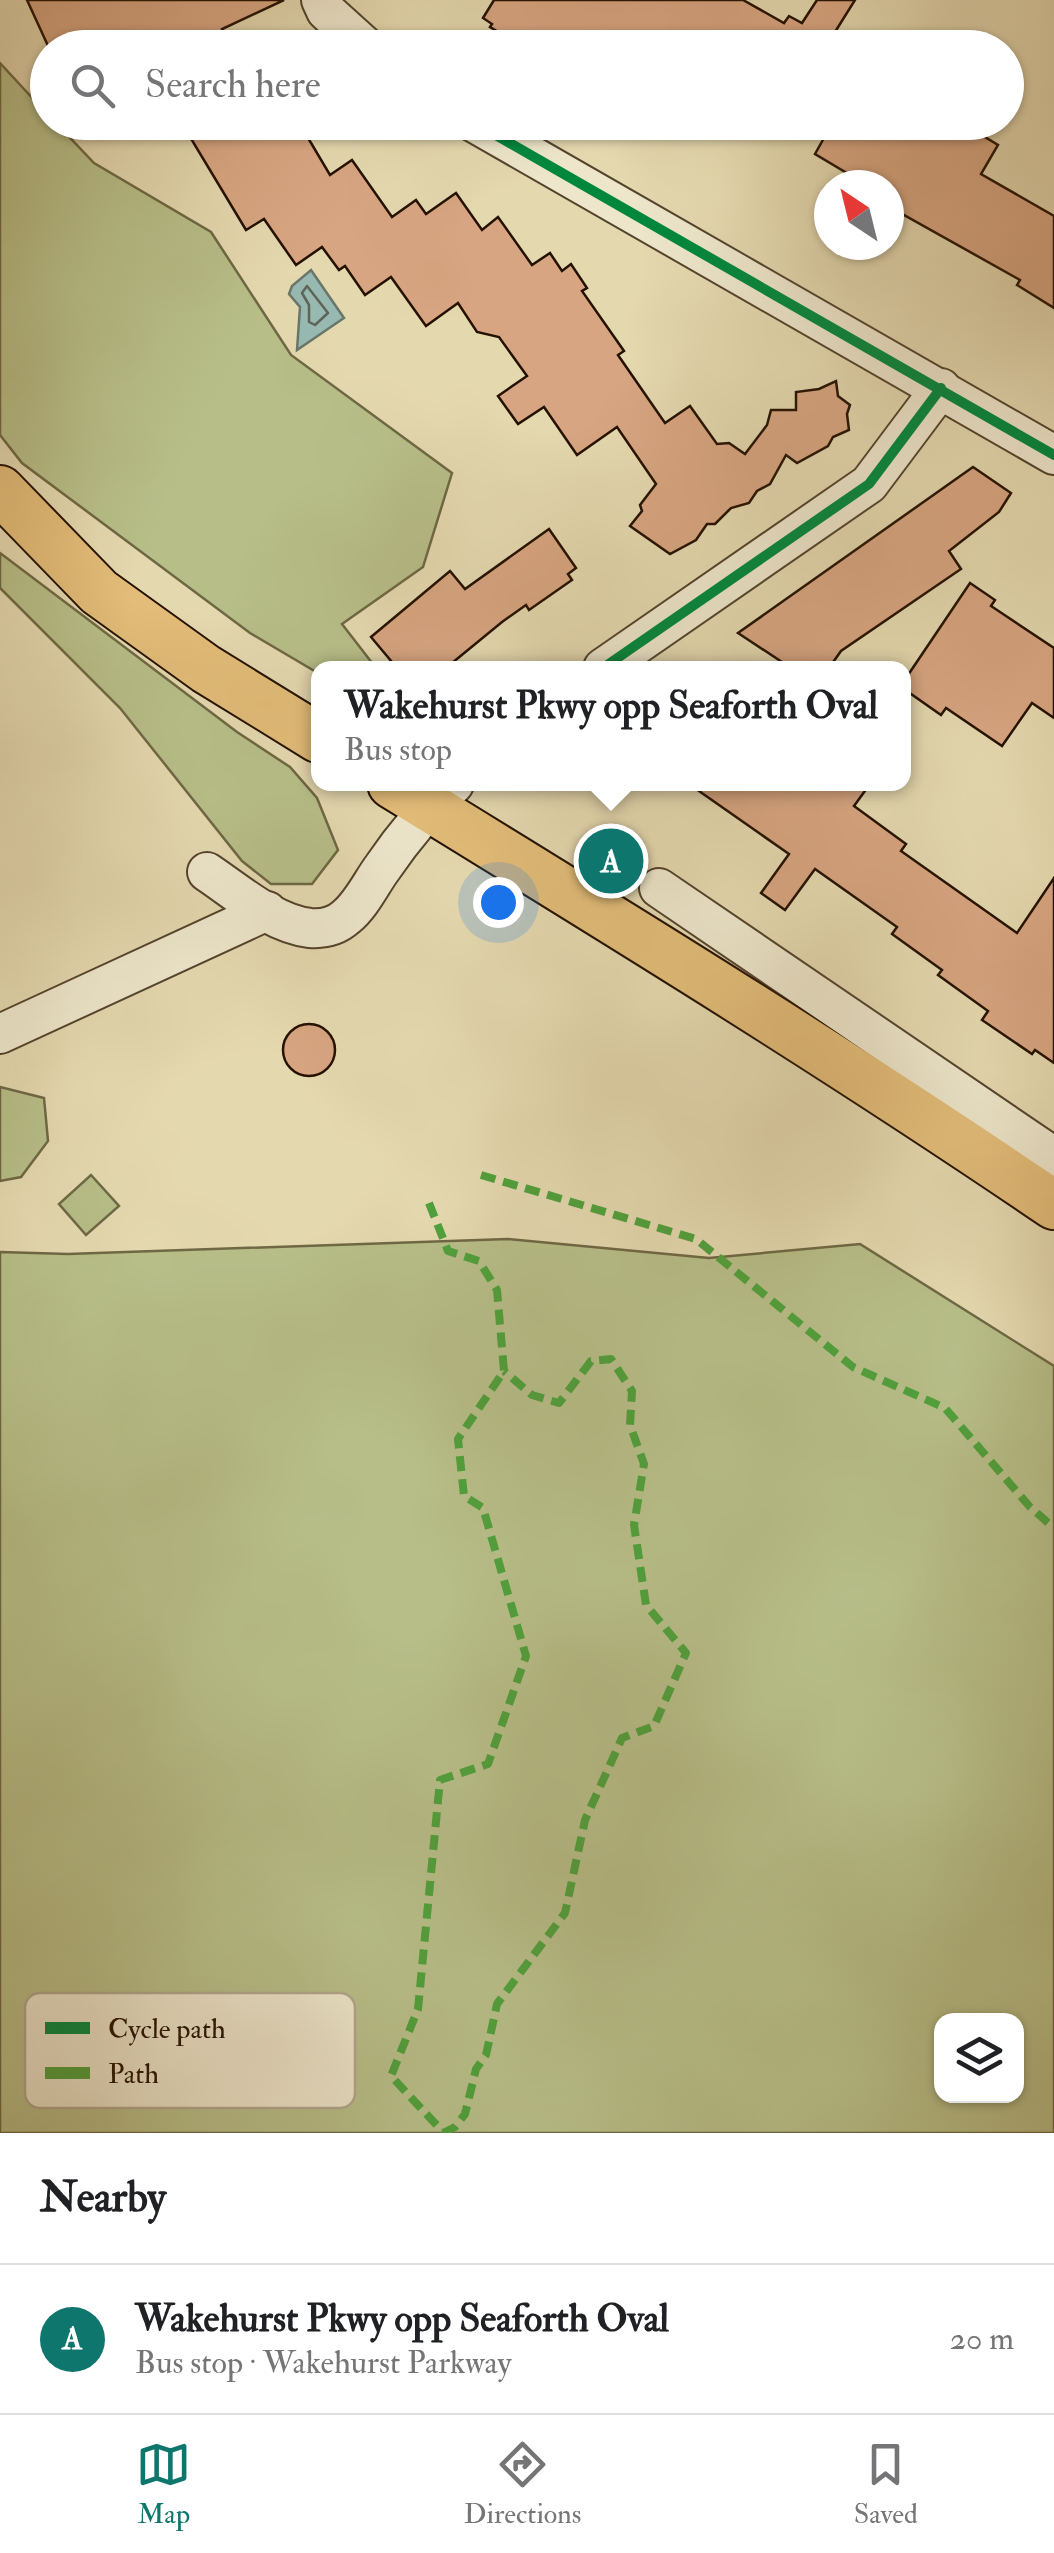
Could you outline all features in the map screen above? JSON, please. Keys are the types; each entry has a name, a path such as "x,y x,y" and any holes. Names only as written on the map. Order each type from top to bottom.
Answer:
{"main road":[{"path":"0,490 99,592 206,669 311,734"},
{"path":"425,791 499,852 735,994 1054,1205"}],"street":[{"path":"321,0 348,30"},
{"path":"505,140 1054,455"},
{"path":"612,661 869,484 941,388"},
{"path":"207,872 267,911 312,928 337,924 356,908 425,791"},
{"path":"659,888 1054,1158"},
{"path":"0,1034 267,911"}],"green space":[{"path":"0,63 30,96 30,140 72,140 94,163 211,232 291,355 452,473 423,567 342,624 371,661 311,661 311,669 250,633 22,463 0,435"},
{"path":"0,553 237,732 290,767 317,798 338,850 312,884 271,884 242,861 120,708 0,588"},
{"path":"0,1087 44,1098 48,1141 21,1177 0,1181"},
{"path":"91,1175 119,1206 86,1235 59,1204"},
{"path":"508,1239 709,1258 860,1244 1054,1366 1054,2133 0,2133 0,1252 68,1254"}],"water":[{"path":"311,270 344,318 297,350 300,307 289,294 292,286"}],"building":[{"path":"27,0 284,0 222,30 41,30"},
{"path":"494,0 743,0 784,23 789,16 802,23 817,0 855,0 836,30 495,30 483,18"},
{"path":"192,140 309,140 330,175 352,160 392,217 416,200 426,214 456,193 482,230 498,217 532,265 550,253 562,271 571,264 587,288 582,291 624,351 618,355 665,423 690,406 717,444 729,443 745,454 767,425 771,410 796,410 796,392 819,389 836,381 838,396 850,405 849,430 797,463 786,455 770,484 757,491 749,503 731,508 715,524 707,524 696,540 670,554 630,526 656,484 617,427 577,455 544,407 518,424 498,396 527,376 499,337 477,332 458,303 426,326 391,277 365,295 345,266 339,270 322,247 296,265 264,219 246,230"},
{"path":"823,140 990,140 998,145 981,174 1054,216 1054,308 1017,285 1020,280 904,215 904,170 842,170 815,154"},
{"path":"973,467 1011,493 999,512 949,551 961,569 841,651 834,661 780,661 738,633"},
{"path":"549,529 576,568 568,574 572,580 529,610 526,605 455,661 391,661 371,637 450,571 465,589"},
{"path":"970,583 995,600 991,606 1054,648 1054,718 1032,703 1002,746 946,708 941,715 911,694 911,671"},
{"path":"699,791 865,791 854,806 906,844 901,851 1017,933 1054,878 1054,1063 1035,1050 1032,1054 982,1020 988,1011 938,975 942,970 892,934 897,927 815,869 785,910 761,893 789,854"},
{"path":"309,1024 327,1032 335,1050 327,1068 309,1076 291,1068 283,1050 291,1032"}],"marked path":[{"path":"481,1175 696,1239 853,1367 945,1408 1030,1507 1054,1528"},
{"path":"429,1203 448,1251 479,1261 497,1290 504,1371 458,1439 464,1496 483,1508 526,1656 488,1764 440,1780 418,2009 391,2076 443,2132"},
{"path":"443,2133 455,2127 465,2114 476,2069 486,2055 497,2004 565,1913 585,1820 622,1738 654,1726 686,1653 646,1605 634,1525 644,1464 630,1425 632,1391 611,1359 591,1361 559,1403 532,1395 504,1371"}],"cycle path":[{"path":"504,140 1054,455"},
{"path":"613,661 869,484 941,388"}],"place":[{"name":"Wakehurst Pkwy opp Seaforth Oval","path":"611,861"}]}
